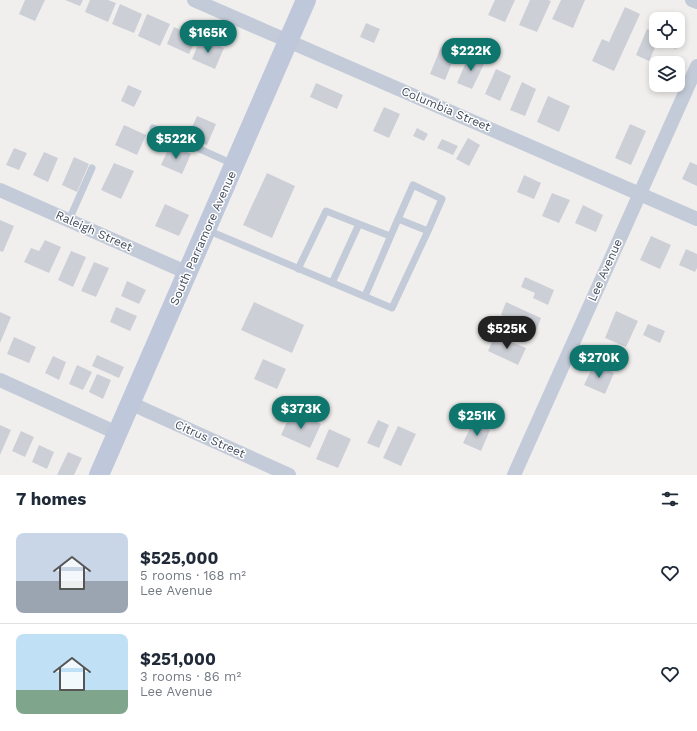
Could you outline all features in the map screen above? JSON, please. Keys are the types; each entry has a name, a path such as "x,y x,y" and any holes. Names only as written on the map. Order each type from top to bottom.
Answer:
{"street":[{"name":"Columbia Street","path":"194,0 697,219"},
{"name":"South Parramore Avenue","path":"99,475 306,0"},
{"path":"692,0 697,2"},
{"name":"Lee Avenue","path":"514,475 697,66"},
{"name":"Raleigh Street","path":"0,190 188,273"},
{"path":"0,380 117,433"},
{"name":"Citrus Street","path":"130,403 289,475"}],"lane":[{"path":"153,128 235,165"},
{"path":"69,220 92,168"},
{"path":"207,230 392,308 442,199 413,185 364,296"},
{"path":"298,269 326,211 390,236"},
{"path":"398,219 428,231"},
{"path":"332,283 359,224"}],"building":[{"path":"25,0 45,0 35,21 19,14"},
{"path":"65,0 83,0 80,6"},
{"path":"90,0 108,0 116,3 108,22 85,12"},
{"path":"495,0 515,0 505,22 488,15"},
{"path":"530,0 551,1 537,32 519,25"},
{"path":"561,0 585,0 573,28 552,19"},
{"path":"120,4 142,14 134,33 112,24"},
{"path":"625,7 640,14 614,71 592,61 602,39 609,42"},
{"path":"147,14 170,24 160,46 138,36"},
{"path":"366,23 380,29 374,43 360,37"},
{"path":"174,27 197,37 189,54 167,44"},
{"path":"647,29 649,30 649,48 655,48 651,56 649,56 649,61 636,55"},
{"path":"201,38 224,48 215,69 192,59"},
{"path":"441,47 456,53 445,80 430,74"},
{"path":"469,55 485,62 472,89 457,83"},
{"path":"496,69 511,76 500,101 485,94"},
{"path":"522,82 536,89 525,116 510,110"},
{"path":"316,83 343,95 337,109 310,97"},
{"path":"128,85 142,91 134,107 121,101"},
{"path":"548,96 570,106 559,132 537,122"},
{"path":"384,107 400,114 389,138 373,131"},
{"path":"197,116 216,124 207,145 188,136"},
{"path":"630,124 646,131 631,165 615,158"},
{"path":"124,125 146,135 137,155 115,145"},
{"path":"417,128 428,134 424,141 413,136"},
{"path":"468,138 480,145 469,166 456,159"},
{"path":"442,139 458,146 453,155 437,148"},
{"path":"170,145 191,154 182,174 161,165"},
{"path":"14,148 27,153 19,170 6,165"},
{"path":"44,152 58,158 48,182 33,175"},
{"path":"74,157 89,164 77,192 62,185"},
{"path":"690,162 697,165 697,186 682,179"},
{"path":"114,163 134,171 121,199 101,190"},
{"path":"267,173 295,186 272,238 243,225"},
{"path":"524,175 541,183 534,199 517,192"},
{"path":"552,193 570,200 559,223 542,216"},
{"path":"165,204 189,215 179,236 155,226"},
{"path":"583,205 603,215 596,232 575,223"},
{"path":"0,220 14,226 3,252 0,251"},
{"path":"651,236 671,245 660,269 640,260"},
{"path":"45,240 61,247 49,273 24,262 31,248 39,251"},
{"path":"686,249 697,254 697,268 695,272 679,265"},
{"path":"71,251 86,257 73,287 58,280"},
{"path":"94,262 109,268 96,297 81,291"},
{"path":"525,277 554,290 548,305 533,298 535,293 521,287"},
{"path":"127,281 146,290 139,304 121,296"},
{"path":"254,302 304,325 292,353 241,330"},
{"path":"506,302 541,318 536,331 501,315"},
{"path":"116,307 137,316 130,331 110,322"},
{"path":"616,311 638,321 626,347 605,338"},
{"path":"0,312 11,317 0,343"},
{"path":"648,324 665,331 660,343 643,335"},
{"path":"495,335 526,348 518,365 488,351"},
{"path":"14,337 36,347 29,363 7,354"},
{"path":"97,355 124,367 119,378 92,366"},
{"path":"53,356 66,362 59,380 45,373"},
{"path":"263,359 286,369 277,389 254,379"},
{"path":"594,364 614,373 605,394 584,385"},
{"path":"77,365 92,372 83,390 69,384"},
{"path":"97,374 111,380 103,399 89,392"},
{"path":"292,411 321,424 310,448 281,435"},
{"path":"378,420 389,425 379,448 367,443"},
{"path":"473,422 490,430 481,451 463,443"},
{"path":"0,425 11,430 0,455"},
{"path":"398,426 416,434 401,466 383,458"},
{"path":"329,429 351,439 338,468 316,459"},
{"path":"21,431 34,437 25,457 12,451"},
{"path":"39,445 54,452 47,469 32,462"},
{"path":"68,452 82,458 74,475 57,475"}]}
